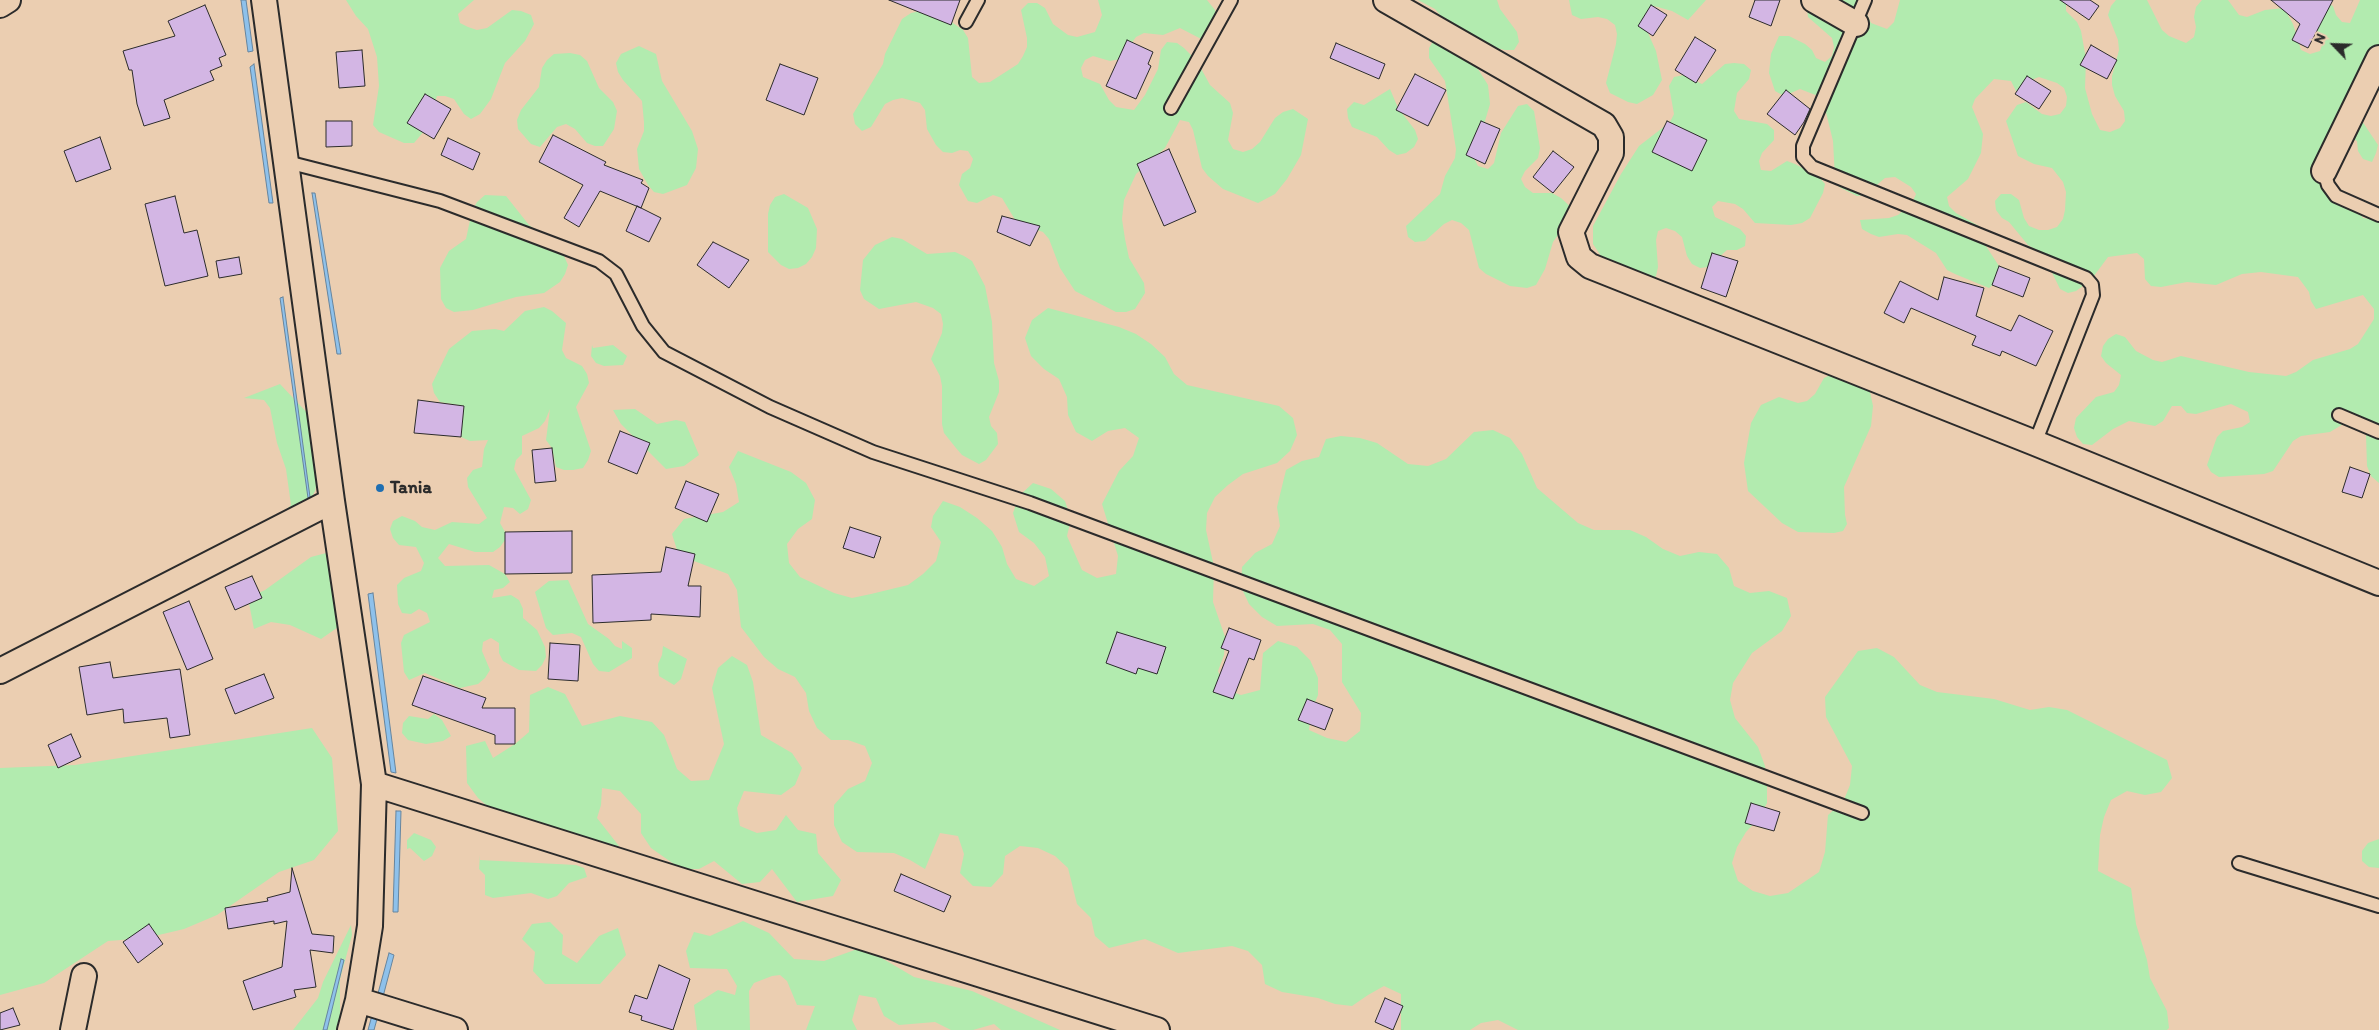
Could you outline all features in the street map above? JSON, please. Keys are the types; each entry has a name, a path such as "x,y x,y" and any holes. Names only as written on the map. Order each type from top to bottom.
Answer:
{"street":[{"path":"0,5 8,0"},
{"path":"264,0 288,162 332,501 374,784 370,926 358,1000 350,1030"},
{"path":"1386,0 1604,125 1611,137 1612,153 1571,232 1579,257 1590,266 2035,443 2379,583"},
{"path":"1814,0 1856,24"},
{"path":"2324,171 2379,58"},
{"path":"0,671 332,501"},
{"path":"374,784 1156,1030"},
{"path":"73,1030 84,976"},
{"path":"358,1000 455,1030"}],"lane":[{"path":"966,22 978,0"},
{"path":"1171,108 1231,0"},
{"path":"1865,0 1803,146 1804,157 1812,167 2086,278 2092,285 2093,295 2035,443"},
{"path":"288,162 440,200 599,261 616,274 643,326 664,352 770,407 873,452 1030,502 1862,813"},
{"path":"2324,171 2328,184 2336,196 2379,215"},
{"path":"2339,415 2379,432"},
{"path":"2239,863 2379,906"}],"green space":[{"path":"346,0 474,0 458,14 460,23 468,27 477,30 487,28 512,10 531,15 534,24 525,41 505,63 491,99 480,114 471,119 464,114 454,99 437,96 425,130 414,143 404,143 379,132 373,125 379,86 377,57 368,29 356,16"},
{"path":"1098,0 1207,0 1215,10 1218,19 1207,42 1180,28 1163,35 1144,33 1136,37 1120,59 1110,61 1093,56 1085,60 1081,68 1083,77 1100,84 1109,100 1116,107 1134,110 1145,95 1158,69 1161,50 1167,42 1177,43 1184,48 1197,61 1210,85 1230,103 1233,113 1228,140 1233,149 1243,152 1252,149 1260,142 1275,118 1283,112 1293,109 1308,119 1301,155 1287,179 1275,194 1258,203 1223,189 1208,176 1202,168 1193,130 1189,122 1180,120 1165,148 1136,174 1124,200 1122,219 1129,258 1144,283 1145,293 1135,309 1126,312 1116,312 1075,291 1060,268 1049,239 1043,232 1017,223 1002,198 993,195 977,203 968,201 959,185 962,174 970,168 973,159 968,151 943,152 936,145 927,129 925,110 920,103 902,98 893,100 885,104 871,127 862,131 855,124 853,114 883,64 885,54 902,19 911,13 920,11 947,19 963,30 968,38 972,77 979,83 990,82 1018,64 1023,56 1027,47 1027,38 1021,10 1028,3 1037,3 1045,8 1053,24 1068,35 1077,37 1095,32 1102,15"},
{"path":"1418,0 1497,0 1500,9 1517,32 1519,42 1514,50 1487,46 1447,23 1435,9"},
{"path":"1569,0 1706,0 1688,20 1672,11 1654,6 1648,33 1656,51 1662,80 1653,95 1637,104 1628,102 1610,93 1606,83 1616,44 1617,34 1615,25 1607,19 1598,17 1581,19 1572,15"},
{"path":"1811,0 1860,0 1871,23 1887,29 1894,22 1900,0 2066,0 2066,11 2077,22 2081,31 2086,59 2085,88 2092,114 2100,130 2110,132 2120,128 2125,121 2124,111 2115,96 2112,85 2112,76 2119,50 2118,40 2108,15 2111,6 2116,0 2147,0 2162,30 2169,36 2186,43 2194,37 2196,7 2202,0 2228,0 2239,15 2247,17 2265,10 2284,8 2293,24 2301,50 2310,54 2320,51 2323,42 2314,25 2325,2 2333,6 2336,15 2342,22 2350,23 2360,0 2379,0 2379,69 2362,121 2378,145 2376,153 2372,162 2363,159 2358,151 2357,141 2349,137 2332,177 2332,185 2348,195 2363,218 2372,219 2379,211 2379,483 2371,476 2367,466 2366,435 2362,426 2345,423 2330,432 2301,436 2293,441 2273,471 2264,474 2219,477 2211,472 2207,465 2217,437 2223,431 2242,427 2250,422 2248,412 2231,404 2196,414 2187,413 2181,406 2172,406 2163,421 2155,426 2129,421 2113,429 2092,445 2083,444 2077,437 2074,428 2076,418 2096,397 2114,392 2119,385 2121,375 2106,363 2101,356 2103,346 2108,339 2116,334 2125,337 2136,351 2153,360 2162,362 2181,356 2249,372 2286,376 2296,372 2313,360 2350,349 2358,344 2374,319 2374,309 2363,295 2316,309 2311,301 2309,292 2298,277 2261,272 2242,274 2216,285 2187,282 2161,287 2151,286 2145,279 2144,259 2137,253 2108,257 2091,280 2076,291 2068,293 2060,289 2043,254 2028,245 2009,222 2002,218 1996,210 1995,201 2001,194 2011,194 2019,200 2024,218 2029,226 2039,230 2057,227 2063,219 2066,192 2063,182 2052,168 2034,164 2018,156 2006,121 2017,105 2026,102 2042,114 2051,116 2060,114 2066,106 2067,97 2064,88 2057,83 2039,77 2031,80 2025,88 2016,91 2011,81 1994,79 1975,99 1972,107 1983,134 1981,153 1968,179 1947,197 1949,206 1956,213 1979,226 1984,243 1999,266 2001,275 1995,283 1989,288 1947,270 1936,253 1907,235 1898,234 1879,237 1871,234 1862,229 1860,220 1889,218 1898,215 1912,203 1916,194 1911,187 1895,177 1885,178 1865,195 1857,196 1839,187 1835,178 1833,141 1824,104 1818,96 1800,89 1784,96 1775,91 1769,73 1771,54 1779,36 1789,36 1805,44 1812,50 1816,58 1825,62 1832,56 1834,47 1832,38 1808,17 1807,8"},
{"path":"1434,40 1459,50 1478,69 1488,85 1490,104 1474,158 1478,166 1488,169 1494,163 1501,133 1518,106 1527,104 1534,111 1540,148 1538,158 1525,171 1521,179 1525,187 1533,193 1552,193 1561,198 1575,211 1553,242 1545,269 1536,285 1527,288 1510,286 1486,274 1479,268 1469,230 1461,223 1452,220 1444,224 1425,241 1415,242 1408,237 1406,226 1440,194 1445,176 1455,158 1456,149 1445,81 1429,58 1429,48"},
{"path":"639,46 656,54 662,81 692,131 698,149 696,168 687,185 663,194 654,192 639,169 637,149 644,131 642,101 623,80 618,72 616,63 621,54"},
{"path":"570,53 580,55 587,61 599,88 613,102 617,111 614,129 603,146 587,143 575,129 566,124 557,127 540,147 531,144 518,129 517,120 521,110 539,87 542,68 547,60 554,54"},
{"path":"1725,64 1744,64 1751,70 1749,79 1737,93 1734,111 1739,119 1767,124 1774,130 1774,140 1762,153 1759,161 1761,170 1771,171 1787,161 1819,177 1825,184 1823,193 1810,218 1802,223 1791,225 1755,223 1743,209 1735,204 1718,201 1712,207 1715,217 1740,229 1746,236 1745,246 1737,250 1727,250 1708,267 1700,268 1692,264 1687,256 1682,237 1675,231 1666,228 1658,231 1656,240 1658,267 1656,276 1650,283 1603,259 1593,244 1593,226 1621,174 1639,146 1670,122 1674,114 1669,86 1674,77 1684,75 1702,84"},
{"path":"1390,89 1398,108 1415,130 1418,139 1414,147 1406,153 1397,155 1389,150 1377,137 1352,127 1347,109 1354,102 1364,105"},
{"path":"784,194 808,208 817,229 816,248 812,257 806,264 798,268 789,269 781,265 768,252 768,214 770,205 775,197"},
{"path":"485,195 506,196 529,225 560,247 568,265 560,282 544,293 516,297 473,310 454,312 446,308 441,299 440,268 449,251 466,239 472,211 477,202"},
{"path":"892,237 902,239 927,254 955,252 964,256 972,261 985,286 992,322 994,363 999,381 999,392 989,417 991,426 997,433 998,444 986,460 979,464 962,455 944,433 942,424 942,386 940,376 931,359 942,333 941,314 933,308 916,302 879,309 864,299 860,290 863,260 875,245"},
{"path":"544,307 566,323 562,350 566,358 582,366 587,374 589,383 576,407 591,451 588,460 583,468 564,470 556,467 552,448 546,440 550,409 545,421 539,428 522,436 522,454 516,460 514,469 531,500 528,509 520,514 513,508 504,507 500,523 505,532 505,540 500,547 493,552 475,552 449,544 438,558 445,566 489,565 505,574 510,582 503,588 494,590 492,598 511,595 519,600 523,609 523,618 537,630 545,647 546,657 536,671 519,670 503,661 499,653 499,643 491,638 483,642 482,651 490,670 478,684 460,688 425,673 409,680 404,672 401,643 404,635 430,622 427,613 419,609 411,614 402,613 398,604 397,585 404,578 421,571 424,563 416,547 399,545 393,538 390,529 393,521 402,516 415,521 422,527 435,530 452,522 479,524 487,518 468,487 467,478 473,470 482,467 484,449 488,440 470,441 461,437 464,406 440,402 434,393 432,384 449,349 472,331 495,329 504,331 525,311"},
{"path":"1048,308 1119,327 1136,334 1165,357 1174,374 1187,385 1279,406 1293,418 1297,435 1290,451 1277,463 1243,474 1228,485 1215,497 1207,513 1206,530 1214,567 1213,602 1225,637 1224,655 1218,671 1225,689 1241,695 1260,690 1263,653 1278,641 1297,647 1310,660 1318,678 1318,695 1311,712 1309,730 1327,738 1346,742 1360,731 1361,713 1342,682 1342,644 1330,630 1313,624 1277,626 1262,617 1249,604 1241,587 1242,567 1255,553 1272,544 1280,526 1277,507 1286,470 1302,461 1319,457 1326,439 1341,436 1360,438 1377,443 1408,464 1428,466 1446,459 1474,432 1493,430 1510,438 1522,454 1537,488 1578,523 1594,530 1630,530 1646,537 1663,549 1680,556 1699,552 1717,554 1729,568 1734,586 1750,593 1769,591 1787,598 1791,616 1782,631 1752,653 1733,683 1730,700 1735,718 1758,747 1765,766 1767,803 1759,818 1746,832 1737,847 1732,863 1738,881 1753,891 1770,896 1788,893 1819,872 1825,852 1828,815 1843,802 1850,785 1852,766 1826,717 1825,697 1858,651 1877,648 1894,657 1920,685 1937,692 1994,699 2030,710 2049,707 2067,710 2167,760 2172,778 2161,792 2145,795 2127,791 2111,800 2104,817 2100,835 2098,871 2131,888 2136,924 2147,960 2150,978 2167,1011 2169,1028 2167,1030 1518,1030 1498,1020 1481,1023 1470,1030 1401,1030 1401,994 1384,986 1352,1006 1335,1004 1318,998 1282,992 1265,984 1262,965 1248,951 1232,946 1178,953 1145,939 1109,948 1095,936 1091,918 1077,904 1068,868 1055,856 1038,848 1020,846 1005,856 1003,874 991,887 973,886 960,873 964,854 958,836 940,833 925,869 894,853 857,852 842,842 834,825 834,805 848,789 865,781 872,763 865,746 848,740 831,740 817,728 809,711 806,693 795,677 778,669 764,657 741,627 737,590 728,574 678,553 672,534 684,519 723,512 739,502 736,484 729,467 738,451 791,472 806,483 815,500 812,519 798,529 787,544 789,563 800,577 834,593 852,598 871,594 908,585 923,574 936,561 941,542 931,527 933,516 943,501 960,507 992,531 1002,547 1007,564 1016,579 1034,586 1049,576 1045,557 1034,543 1019,532 1013,513 1019,496 1033,483 1051,489 1065,501 1071,519 1067,536 1082,570 1097,578 1116,574 1118,556 1102,504 1119,471 1133,456 1139,438 1125,428 1108,431 1092,441 1076,432 1068,415 1067,397 1059,379 1044,369 1031,356 1025,338 1032,320"},
{"path":"592,345 593,348 613,345 627,356 623,365 604,366 596,363 591,356"},
{"path":"1841,370 1869,387 1873,406 1871,426 1844,487 1847,524 1843,531 1834,533 1798,532 1782,523 1748,491 1744,463 1751,423 1761,405 1779,397 1798,403 1807,401 1815,394 1824,378"},
{"path":"280,384 312,418 319,473 315,491 302,516 272,524 291,505 286,469 277,443 270,408 264,400 244,398"},
{"path":"635,409 657,424 676,420 685,422 699,455 684,466 666,469 621,424 613,410"},
{"path":"330,552 351,618 321,639 290,625 271,622 254,629 248,598 265,590 311,557"},
{"path":"568,580 588,624 609,639 615,646 622,649 622,641 632,648 632,658 609,672 599,671 593,664 581,637 572,633 553,635 546,628 535,592 549,581"},
{"path":"663,646 687,659 681,679 674,685 659,676 658,664"},
{"path":"732,656 747,665 753,682 761,735 792,753 802,768 795,785 781,795 744,791 737,808 740,826 757,833 776,830 786,815 798,830 816,834 818,853 841,880 833,896 797,902 772,869 760,882 742,884 714,861 699,869 681,869 651,848 641,833 641,814 620,791 602,788 601,805 597,818 619,846 602,854 585,849 575,833 542,823 525,828 492,810 478,798 467,783 466,746 485,741 493,758 515,744 529,732 530,695 548,687 565,694 582,726 620,716 652,722 664,735 677,769 691,781 709,780 724,744 712,688 718,668"},
{"path":"434,714 442,720 451,736 443,741 426,744 408,740 402,733 403,723 409,716 428,719"},
{"path":"312,728 332,758 338,831 314,860 279,872 217,915 184,929 146,938 108,941 44,983 0,995 0,768 75,765"},
{"path":"414,833 431,840 436,847 432,856 424,861 410,848 407,849 407,840"},
{"path":"2379,839 2379,868 2369,867 2362,861 2362,851 2368,843"},
{"path":"480,855 480,860 576,865 584,868 587,877 569,883 557,896 548,899 531,893 493,898 485,895 485,875 479,869"},
{"path":"743,921 769,933 794,959 824,961 863,947 914,977 972,991 1060,1030 1001,1030 994,1024 973,1030 951,1030 935,1022 899,1025 884,1016 876,998 859,995 852,1020 857,1030 806,1030 815,1006 797,1005 787,981 780,975 754,983 749,991 750,1030 697,1030 694,1005 718,990 735,995 737,986 727,969 690,968 686,951 694,932 710,936"},
{"path":"550,922 563,935 562,954 577,963 599,936 618,928 626,955 600,984 545,984 533,971 535,952 522,939 532,924"},
{"path":"351,925 352,935 340,979 340,1030 293,1030 318,998 323,982"}],"water":[{"path":"241,0 246,0 253,51 248,52"},
{"path":"254,64 273,203 269,203 250,67"},
{"path":"312,193 315,193 341,354 337,354"},
{"path":"283,297 310,497 308,498 280,298"},
{"path":"373,593 396,773 391,772 368,594"},
{"path":"396,811 401,811 398,912 393,912"},
{"path":"389,953 394,955 374,1030 368,1030"},
{"path":"341,959 344,960 327,1030 323,1030"}],"building":[{"path":"889,0 960,0 951,25"},
{"path":"1755,0 1780,0 1771,26 1749,17"},
{"path":"2060,0 2090,0 2099,6 2089,20"},
{"path":"2271,0 2333,0 2308,48 2292,40 2300,24"},
{"path":"205,5 226,55 219,58 222,66 210,71 214,80 164,100 170,118 144,126 137,104 132,70 129,70 123,51 175,36 168,21"},
{"path":"1651,5 1667,15 1653,36 1638,26"},
{"path":"1695,37 1716,50 1696,83 1675,70"},
{"path":"1127,40 1153,52 1148,64 1151,66 1136,99 1106,86"},
{"path":"1336,43 1385,64 1379,79 1330,58"},
{"path":"2091,45 2117,60 2107,79 2080,65"},
{"path":"362,50 365,86 339,88 336,52"},
{"path":"780,64 818,78 804,115 766,100"},
{"path":"1415,74 1446,90 1428,126 1396,110"},
{"path":"2027,76 2051,91 2039,109 2015,94"},
{"path":"1786,90 1810,109 1795,135 1767,114"},
{"path":"425,94 451,109 434,139 407,123"},
{"path":"326,121 352,121 352,146 326,147"},
{"path":"1481,121 1500,129 1485,164 1466,155"},
{"path":"1667,121 1707,140 1692,171 1652,152"},
{"path":"553,135 606,162 604,165 643,180 641,183 649,188 641,208 600,191 579,227 564,218 583,185 539,162"},
{"path":"100,137 111,169 76,182 64,151"},
{"path":"448,138 480,153 473,170 441,155"},
{"path":"1169,149 1196,212 1164,226 1137,164"},
{"path":"1553,151 1574,167 1553,193 1533,177"},
{"path":"175,196 184,233 197,230 208,276 165,286 145,204"},
{"path":"637,206 661,218 649,242 626,231"},
{"path":"1002,216 1040,226 1030,246 997,232"},
{"path":"713,242 749,260 729,288 697,265"},
{"path":"1712,253 1738,261 1726,297 1701,288"},
{"path":"239,257 242,274 219,278 216,261"},
{"path":"1999,266 2030,278 2023,297 1992,285"},
{"path":"1944,277 1984,288 1976,316 2011,331 2019,315 2053,331 2036,366 2002,351 2000,356 1972,345 1976,336 1911,308 1904,323 1884,313 1900,281 1938,300"},
{"path":"418,400 464,406 461,437 414,433"},
{"path":"620,431 650,443 637,474 608,462"},
{"path":"552,448 556,481 535,483 532,450"},
{"path":"2350,467 2370,474 2362,498 2342,492"},
{"path":"686,481 719,494 707,522 675,508"},
{"path":"850,527 881,537 874,558 843,548"},
{"path":"572,531 572,573 505,574 505,532"},
{"path":"666,547 695,554 688,586 701,586 700,617 651,614 651,620 593,623 592,575 661,572"},
{"path":"252,576 262,598 235,610 225,587"},
{"path":"189,601 213,659 187,670 163,612"},
{"path":"1229,628 1261,640 1254,660 1249,658 1233,699 1213,692 1229,651 1221,648"},
{"path":"1117,632 1166,647 1157,674 1138,668 1136,674 1106,663"},
{"path":"550,643 580,645 578,681 548,679"},
{"path":"110,662 113,678 180,669 190,735 170,738 167,718 124,723 123,709 87,715 79,667"},
{"path":"264,674 274,698 235,714 225,689"},
{"path":"423,676 486,698 482,708 515,708 515,744 495,744 495,735 412,705"},
{"path":"1307,699 1333,709 1325,730 1298,720"},
{"path":"71,734 81,757 58,768 48,745"},
{"path":"1751,803 1780,812 1774,831 1745,823"},
{"path":"292,868 312,934 334,936 333,953 310,950 316,987 294,990 296,997 253,1010 243,981 282,967 287,921 274,924 274,921 228,929 225,908 268,901 267,898 290,892"},
{"path":"901,874 951,896 944,912 894,891"},
{"path":"149,924 163,944 138,963 123,942"},
{"path":"659,965 690,979 673,1030 641,1020 642,1016 629,1012 635,995 647,999"},
{"path":"1385,998 1403,1006 1393,1030 1375,1022"},
{"path":"13,1008 20,1025 0,1030 0,1013"}],"place":[{"name":"Tania","path":"380,488"}]}
